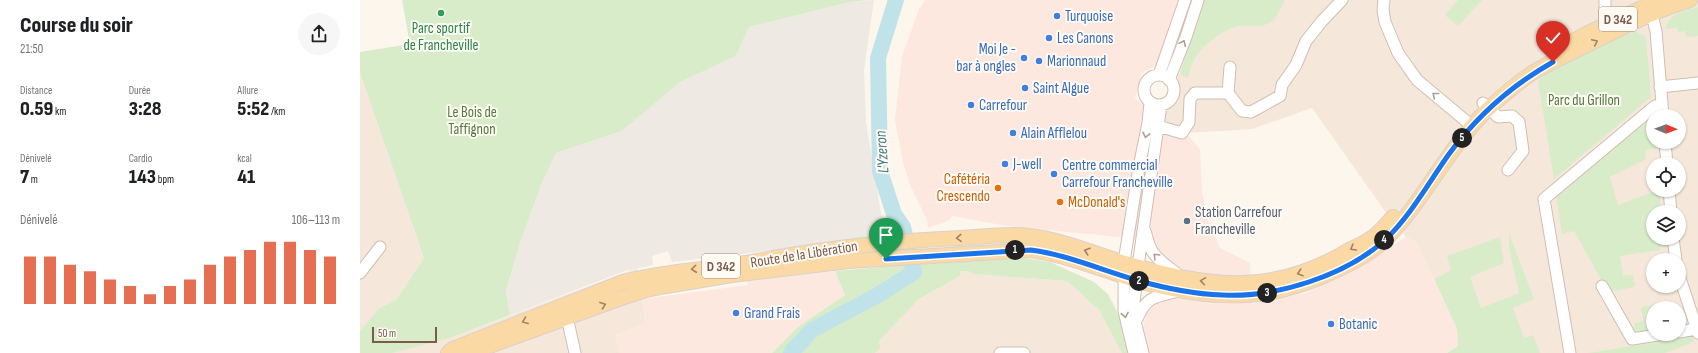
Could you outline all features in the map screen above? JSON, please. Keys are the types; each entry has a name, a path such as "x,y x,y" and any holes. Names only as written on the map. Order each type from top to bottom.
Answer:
{"main road":[{"name":"D 342","path":"1130,271 1221,295 1248,295 1277,291 1300,285 1336,270 1359,258 1374,242 1398,225 1449,154 1469,123 1486,106 1532,74 1652,5 1690,0"},
{"name":"Route de la Libération","path":"470,353 564,312 623,282 644,276 675,271 742,264 831,249 927,239 1014,235 1054,240 1130,271"},
{"name":"Route de la Libération","path":"448,353 452,349 564,312 646,290 754,272 886,259 1031,250 1051,253 1130,271"}],"street":[{"path":"1164,78 1185,0"},
{"path":"1164,78 1186,37 1198,0"},
{"path":"1230,67 1228,93 1242,111 1251,112 1280,96 1282,85 1296,66 1306,41 1322,20 1342,0"},
{"path":"1374,0 1384,5 1385,22 1398,53 1417,80 1469,123"},
{"path":"1605,0 1608,29"},
{"path":"1652,5 1656,31 1662,109"},
{"path":"1134,353 1124,311 1130,271 1139,167 1148,123 1150,103 1145,96 1144,87 1148,80 1164,78"},
{"path":"1150,103 1161,105 1170,101 1173,88 1164,78"},
{"path":"1660,87 1698,83"},
{"path":"1158,126 1182,133 1188,122 1190,98 1195,93 1228,93"},
{"path":"1143,353 1136,321 1130,271 1144,226 1161,105"},
{"path":"1486,106 1498,117 1512,116 1519,122 1523,151 1508,170"},
{"path":"1650,109 1654,106 1659,109"},
{"path":"1570,353 1544,199 1646,113"},
{"path":"1136,321 1142,307 1147,301 1181,284 1171,267 1158,259 1151,250 1144,226"},
{"path":"360,273 380,247"},
{"path":"1602,286 1632,339 1646,337"},
{"path":"1685,293 1697,331 1686,332"},
{"path":"564,312 575,353"},
{"path":"1000,353 1024,353"}],"shaded area":[{"path":"874,0 864,70 866,122 885,237 672,262 668,251 652,256 653,265 625,271 510,315 506,291 519,246 541,185 556,153 622,131 680,82 736,56 749,27 850,2"},
{"name":"Centre commercial Carrefour Francheville","path":"925,0 1178,0 1163,53 1156,66 1142,72 1135,99 1154,110 1164,125 1186,133 1200,149 1202,192 1208,220 1220,248 1250,263 1252,304 1306,293 1363,263 1406,237 1416,243 1434,279 1457,329 1458,346 1447,353 1148,353 1143,329 1157,254 1150,240 1007,226 952,216 950,220 928,228 927,220 910,185 903,163 895,120 902,56 919,9"},
{"path":"1283,0 1698,0 1698,353 1472,353 1451,270 1434,279 1416,243 1406,237 1387,214 1312,108 1252,129 1186,133 1163,125 1166,109 1177,99 1178,75 1193,53 1233,25"},
{"path":"360,73 424,258 396,300 378,309 360,331"},
{"path":"637,268 646,324 616,335 620,353 389,353 450,338"},
{"path":"835,271 845,295 799,326 772,353 620,353 616,335 646,324 642,299 748,285 747,281"},
{"path":"961,271 972,272 973,274 1067,281 1099,310 1122,353 875,353 881,347 879,341 919,299 960,276"}],"green space":[{"name":"Le Bois de Taffignon","path":"402,0 869,0 850,2 749,27 736,56 680,82 622,131 556,153 541,185 519,246 506,291 510,315 450,338 392,353 360,353 360,331 378,309 396,300 424,258 360,73 360,52 410,44"},
{"path":"1203,0 1285,0 1276,17 1272,21 1260,26 1234,27 1221,33 1198,53 1188,78 1180,74"},
{"path":"1458,0 1482,0 1458,26 1445,15"},
{"path":"1698,7 1698,36 1686,37 1685,31 1678,32 1677,28 1665,29 1670,19 1674,16"},
{"name":"Parc du Grillon","path":"1635,31 1646,37 1651,97 1554,179 1538,81 1555,68 1568,61"},
{"path":"1646,119 1646,149 1656,149 1646,150 1645,160 1610,177 1618,205 1646,194 1646,197 1659,197 1661,205 1646,205 1646,245 1666,245 1666,247 1660,247 1660,250 1620,256 1623,276 1633,275 1635,287 1608,292 1574,231 1562,234 1556,196"},
{"path":"1509,233 1534,299 1513,308 1524,338 1533,335 1540,353 1447,353 1458,346 1457,329 1434,279 1451,270 1447,256 1500,237 1504,263 1470,277 1481,308 1519,293 1509,248"},
{"path":"1011,256 1050,262 1094,282 1108,294 1121,320 1129,353 1122,353 1099,310 1067,281 972,274 972,272 961,271 960,276 919,299 879,341 881,347 875,353 772,353 799,326 845,295 835,271"},
{"path":"1646,306 1646,333 1632,333 1635,323 1643,321 1641,307"},
{"path":"1692,336 1694,342 1665,353 1589,353 1662,341 1686,341 1686,337"}],"waterway":[{"name":"L'Yzeron","path":"791,353 812,330 878,295 914,272 903,227 894,214 880,171 878,58 896,0"}],"place":[{"name":"Parc sportif de Francheville","path":"441,13"},
{"name":"Turquoise","path":"1057,16"},
{"name":"Les Canons","path":"1049,38"},
{"name":"Moi Je - bar à ongles","path":"1024,58"},
{"name":"Marionnaud","path":"1039,61"},
{"name":"Saint Algue","path":"1025,88"},
{"name":"Carrefour","path":"971,105"},
{"name":"Alain Afflelou","path":"1013,133"},
{"name":"J-well","path":"1005,164"},
{"name":"Centre commercial Carrefour Francheville","path":"1054,174"},
{"name":"Cafétéria Crescendo","path":"998,188"},
{"name":"McDonald's","path":"1060,202"},
{"name":"Station Carrefour Francheville","path":"1187,221"},
{"name":"Grand Frais","path":"736,313"},
{"name":"Botanic","path":"1331,324"}],"route":[{"path":"886,259 1031,250 1051,253 1103,268 1136,280 1181,291 1221,295 1248,295 1277,291 1300,285 1350,264 1386,239 1417,200 1449,154 1488,109 1514,87 1532,74 1553,62"}]}
